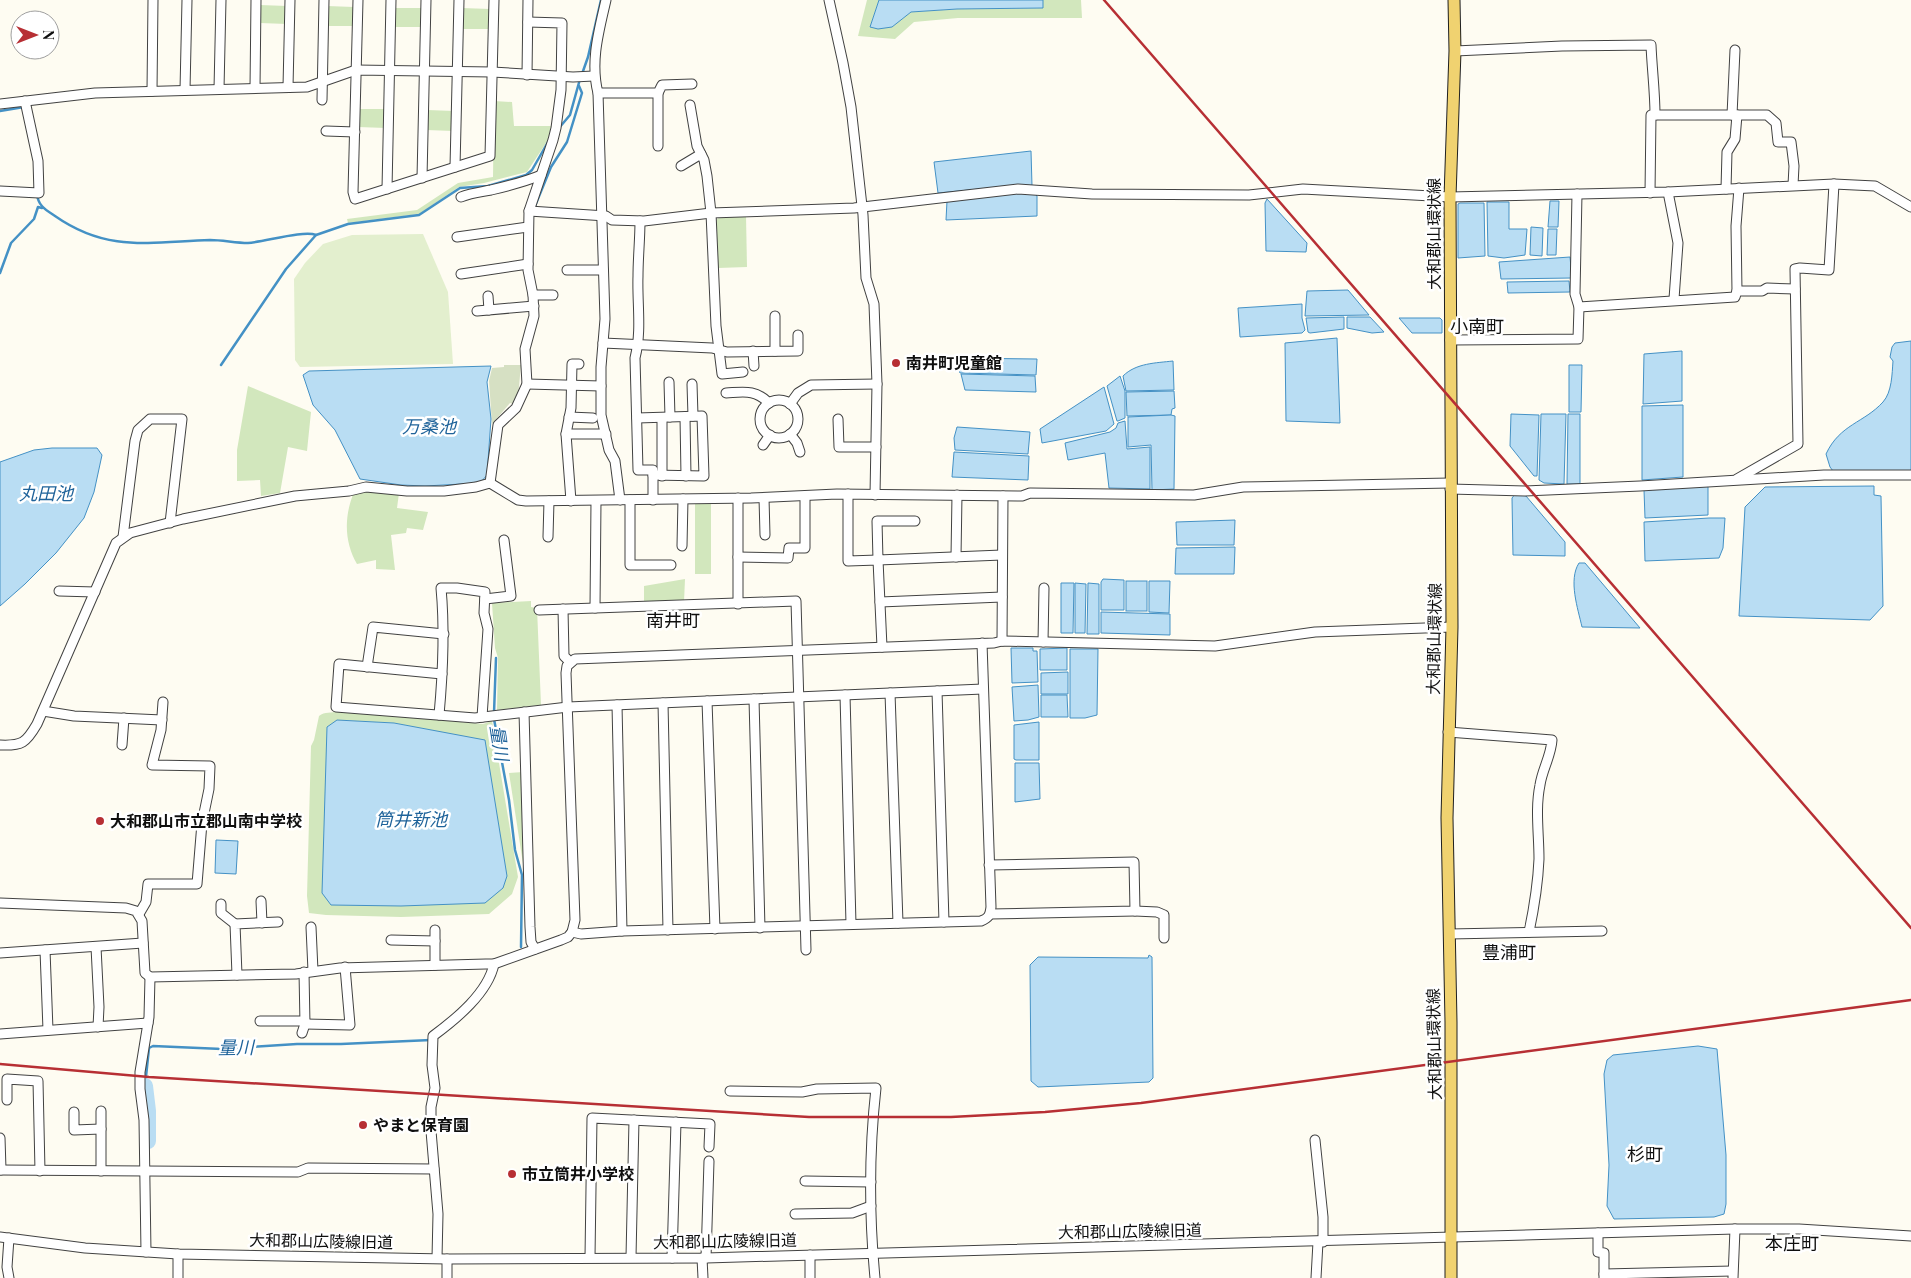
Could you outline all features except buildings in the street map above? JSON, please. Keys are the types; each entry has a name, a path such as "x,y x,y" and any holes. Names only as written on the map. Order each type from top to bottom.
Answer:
{"main road":[{"name":"大和郡山環状線","path":"1451,1278 1448,732 1452,627 1450,197 1455,51 1454,0"}],"street":[{"path":"152,91 153,0"},
{"path":"185,90 187,0"},
{"path":"219,89 221,0"},
{"path":"254,88 256,0"},
{"path":"288,87 290,0"},
{"path":"322,100 324,0"},
{"path":"358,0 353,192 355,199 490,156 494,0"},
{"path":"387,189 391,0"},
{"path":"422,178 426,0"},
{"path":"455,167 459,0"},
{"path":"527,75 528,0"},
{"path":"606,0 591,76 598,93 604,270 605,319 600,386 601,415 609,450 615,461 620,500"},
{"path":"829,0 845,72 857,155 866,278 874,304 877,384 875,495"},
{"path":"490,483 498,425 516,408 527,384 525,349 533,326 534,306 528,264 529,211 556,128 561,76 562,23 528,22"},
{"path":"1455,51 1562,46 1651,46 1652,73 1656,91 1656,115"},
{"path":"1726,189 1727,152 1736,138 1734,115 1735,50"},
{"path":"0,104 95,93 307,87 356,70 591,76"},
{"path":"658,146 658,93 662,85 692,84"},
{"path":"598,93 658,93"},
{"path":"0,190 37,192 39,182 38,161 25,101"},
{"path":"690,105 696,138 704,160 711,213 715,305 722,374 743,372"},
{"path":"1650,193 1652,115 1767,115 1776,124 1778,142 1791,142 1794,166 1793,186"},
{"path":"326,132 355,132"},
{"path":"681,166 701,154"},
{"path":"461,197 470,193 491,190 541,176"},
{"path":"529,211 606,216 612,220 640,221 711,213 782,212 862,207 1018,188 1092,194 1249,195 1303,190 1450,197 1650,193 1834,184 1875,186 1911,207"},
{"path":"1736,479 1798,444 1795,269 1829,270 1834,184"},
{"path":"1578,307 1735,297 1737,291 1736,226 1739,188"},
{"path":"1668,192 1678,243 1674,300"},
{"path":"1450,340 1578,339 1578,307 1575,294 1577,194"},
{"path":"637,418 702,416 704,476 658,475 653,470 638,470 635,358 639,344 638,277 640,221"},
{"path":"457,238 528,228"},
{"path":"461,274 528,264"},
{"path":"567,270 604,270"},
{"path":"1737,291 1762,291 1767,288 1795,289"},
{"path":"533,296 553,295"},
{"path":"488,296 489,310"},
{"path":"477,311 534,306"},
{"path":"775,316 775,351"},
{"path":"603,344 639,344 727,352 798,350 798,335"},
{"path":"753,351 754,366"},
{"path":"571,501 566,434 569,417 572,364 579,364"},
{"path":"653,500 666,417 669,382"},
{"path":"527,384 600,386"},
{"path":"686,476 692,384"},
{"path":"790,404 798,393 811,385 877,384"},
{"path":"726,393 760,394 770,402"},
{"path":"780,400 790,404 797,418 795,428 790,434 782,437 770,435 764,430 760,420 762,410 770,402 780,400"},
{"path":"569,417 593,418"},
{"path":"123,537 134,440 138,430 150,418 182,419 170,523"},
{"path":"838,419 839,447 876,447"},
{"path":"566,434 606,434"},
{"path":"790,434 797,443 800,452"},
{"path":"763,445 770,435"},
{"path":"0,745 18,745 29,738 43,712 116,543 130,533 269,500 366,487 430,491 476,487 490,483 518,500 596,501 764,498 848,494 1022,496 1030,493 1054,493 1194,496 1243,487 1450,486 1526,490 1640,486 1824,475 1911,475"},
{"path":"848,494 848,561 1002,555"},
{"path":"956,556 957,495"},
{"path":"738,557 788,558 789,548 804,548 804,496"},
{"path":"1002,641 1003,496"},
{"path":"738,498 738,604"},
{"path":"764,498 765,536"},
{"path":"682,546 683,499"},
{"path":"630,500 630,565 671,565"},
{"path":"548,501 548,537"},
{"path":"595,608 596,501"},
{"path":"882,647 878,521 915,521"},
{"path":"485,599 511,596 504,540"},
{"path":"440,715 444,634 441,588 457,588 485,592 484,613 488,637 490,716"},
{"path":"1043,642 1044,588"},
{"path":"59,592 95,592"},
{"path":"880,602 1002,597"},
{"path":"539,610 796,601 806,950"},
{"path":"563,609 564,656 570,662"},
{"path":"367,666 373,627 444,634"},
{"path":"0,903 133,909 139,914 142,921 145,973 150,977 309,972 345,967 494,964 561,940 568,937 572,932 575,920 574,873 566,673 570,662 582,658 1002,641 1215,646 1315,632 1452,627"},
{"path":"572,932 581,934 622,931 981,921 987,919 990,914 990,865 982,643"},
{"path":"442,674 338,664 336,707 440,715 490,716 568,707 983,689"},
{"path":"937,691 944,922"},
{"path":"890,693 898,923"},
{"path":"845,695 851,924"},
{"path":"754,699 760,928"},
{"path":"707,701 715,929"},
{"path":"139,914 146,902 148,884 198,884 202,824 209,790 210,766 152,765 162,720 163,702"},
{"path":"663,703 668,930"},
{"path":"617,705 622,931"},
{"path":"43,712 74,716 162,720"},
{"path":"524,712 530,927 531,942 535,949"},
{"path":"122,744 124,718"},
{"path":"1448,732 1552,740 1552,750 1540,784 1537,818 1539,859 1536,896 1530,932"},
{"path":"990,865 1134,862 1135,911"},
{"path":"261,901 262,923"},
{"path":"221,904 222,914 235,924 278,922"},
{"path":"990,914 1157,912 1164,915 1164,938"},
{"path":"235,924 237,975"},
{"path":"304,1026 311,927"},
{"path":"435,930 436,965"},
{"path":"1448,934 1602,931"},
{"path":"391,940 435,941"},
{"path":"0,953 143,943"},
{"path":"96,947 98,1027"},
{"path":"45,950 48,1030"},
{"path":"437,1258 438,1214 431,1131 431,1107 435,1088 432,1065 433,1036 463,1012 493,971 494,964"},
{"path":"260,1021 304,1026 350,1025 345,967"},
{"path":"146,1252 147,1171 140,1080 148,1023 150,977"},
{"path":"0,1034 148,1023"},
{"path":"7,1100 7,1079 38,1081 40,1171"},
{"path":"730,1091 802,1092 876,1088 872,1122 871,1182 874,1278"},
{"path":"101,1111 101,1171"},
{"path":"74,1112 74,1130 101,1129"},
{"path":"590,1257 592,1118 710,1124 709,1147"},
{"path":"631,1258 634,1120"},
{"path":"672,1258 676,1122"},
{"path":"0,1138 0,1170 298,1172 308,1168 434,1168"},
{"path":"1315,1140 1323,1217 1316,1278"},
{"path":"703,1278 709,1162"},
{"path":"804,1181 871,1182"},
{"path":"795,1214 852,1213 871,1206"},
{"path":"1598,1233 1598,1252 1604,1253 1604,1276 1732,1275 1735,1229"},
{"name":"大和郡山広陵線旧道","path":"4,1238 86,1248 178,1254 447,1259 704,1258 1735,1229 1799,1229 1911,1236"},
{"path":"4,1238 9,1278"},
{"path":"178,1254 178,1278"},
{"path":"810,1255 810,1278"},
{"path":"447,1259 447,1278"}],"green space":[{"path":"867,0 879,0 870,27 892,27 911,12 957,9 1042,8 1043,0 1081,0 1082,18 958,18 914,22 895,39 858,36"},
{"path":"260,5 287,6 287,24 260,23"},
{"path":"327,6 354,7 354,26 326,26"},
{"path":"395,8 423,8 422,27 394,27"},
{"path":"462,8 490,9 490,29 462,29"},
{"path":"494,101 512,102 514,126 551,126 548,140 527,172 459,187 419,214 348,223 347,219 417,210 458,183 493,177"},
{"path":"359,109 386,109 386,128 358,127"},
{"path":"427,110 454,111 454,131 426,130"},
{"path":"746,216 747,267 718,268 716,220 720,217"},
{"path":"423,234 448,292 453,364 300,367 295,360 294,279 305,263 323,244 352,235"},
{"path":"504,365 521,365 518,397 513,404 510,403 492,424 489,381 492,368 504,367"},
{"path":"248,386 311,412 307,451 288,447 280,493 261,496 260,480 237,481 237,450"},
{"path":"373,489 399,493 397,508 428,512 423,530 407,528 406,533 391,535 395,570 376,569 376,560 357,564 350,547 347,520 354,492"},
{"path":"695,504 711,504 711,574 695,574"},
{"path":"685,579 684,602 644,604 644,586"},
{"path":"531,601 531,607 537,608 541,705 497,710 498,658 495,648 492,603"},
{"name":"筒井新池","path":"335,712 483,724 492,721 518,877 512,894 489,914 401,917 309,913 307,896 311,746 319,716","holes":["337,720 394,723 485,741"]},
{"path":"523,772 526,883 509,773"}],"water":[{"path":"879,0 1043,0 1043,8 957,9 911,12 892,27 878,29 870,27"},
{"path":"1031,151 1032,186 1020,185 938,193 934,162"},
{"path":"1014,193 1034,193 1037,196 1037,216 946,220 947,201"},
{"path":"1267,199 1307,243 1306,252 1266,251 1265,203"},
{"path":"1550,201 1559,201 1558,227 1548,227"},
{"path":"1487,202 1509,202 1509,229 1527,229 1525,255 1504,258 1488,256"},
{"path":"1484,203 1485,256 1458,258 1458,204"},
{"path":"1531,227 1543,228 1542,256 1530,255"},
{"path":"1548,229 1557,229 1556,255 1547,255"},
{"path":"1570,257 1572,278 1501,279 1499,262"},
{"path":"1569,281 1570,292 1508,293 1507,282"},
{"path":"1348,290 1369,315 1305,316 1307,291"},
{"path":"1302,304 1302,318 1305,330 1302,333 1240,337 1238,308"},
{"path":"1344,317 1344,329 1308,332 1306,318"},
{"path":"1347,317 1370,317 1384,332 1372,333 1347,328"},
{"path":"1399,318 1440,318 1442,320 1442,333 1412,333"},
{"path":"1337,338 1340,423 1286,421 1285,343"},
{"path":"1911,341 1911,473 1833,471 1826,454 1832,444 1845,430 1868,415 1883,402 1891,383 1893,361 1890,357 1892,347 1895,343"},
{"path":"1682,351 1682,401 1643,404 1644,354"},
{"path":"954,358 1037,359 1036,375 960,373"},
{"path":"1173,361 1174,390 1126,391 1123,376 1134,368 1146,364"},
{"path":"1569,365 1582,365 1581,412 1569,412"},
{"name":"万桑池","path":"491,366 487,382 491,419 487,475 480,483 425,486 401,485 360,479 335,430 313,405 303,375 309,371"},
{"path":"961,374 1035,376 1036,392 965,390"},
{"path":"1120,376 1125,391 1125,418 1117,421 1107,386"},
{"path":"1104,387 1114,424 1106,431 1042,443 1040,429"},
{"path":"1174,391 1175,408 1172,409 1171,415 1127,416 1126,392"},
{"path":"1683,405 1683,477 1642,480 1642,406"},
{"path":"1511,414 1539,415 1537,476 1534,476 1510,446"},
{"path":"1541,414 1566,414 1564,484 1544,483 1539,480"},
{"path":"1568,414 1580,414 1580,484 1567,484"},
{"path":"1175,416 1174,489 1152,490 1151,445 1128,447 1128,417"},
{"path":"1125,421 1127,449 1150,447 1150,489 1109,488 1105,453 1068,460 1065,443 1110,432 1116,428 1118,423"},
{"path":"957,427 1030,432 1028,454 955,450 954,438"},
{"name":"丸田池","path":"97,448 102,455 94,492 84,518 56,553 0,606 0,462 34,450"},
{"path":"954,452 1029,456 1028,480 952,477"},
{"path":"1708,486 1708,515 1645,518 1644,490"},
{"path":"1874,486 1874,495 1881,496 1883,606 1870,620 1739,616 1745,507 1765,487"},
{"path":"1516,493 1526,496 1565,542 1565,556 1513,555 1512,498"},
{"path":"1725,518 1723,548 1719,558 1645,561 1644,522"},
{"path":"1235,520 1234,545 1177,545 1176,522"},
{"path":"1235,547 1234,574 1175,574 1176,548"},
{"path":"1579,563 1585,563 1640,628 1582,627 1574,586 1574,578"},
{"path":"1103,579 1124,580 1124,610 1101,610 1101,582"},
{"path":"1126,581 1147,581 1147,611 1126,611"},
{"path":"1149,581 1170,581 1169,613 1149,612"},
{"path":"1061,583 1074,583 1073,633 1061,633"},
{"path":"1075,583 1086,584 1085,633 1075,633"},
{"path":"1088,583 1099,584 1099,634 1087,634"},
{"path":"1101,612 1170,614 1170,635 1101,633"},
{"path":"1011,648 1033,648 1033,651 1037,651 1038,682 1012,683"},
{"path":"1067,648 1067,670 1040,670 1040,649"},
{"path":"1070,649 1098,649 1097,715 1085,718 1070,718"},
{"path":"1068,672 1068,694 1041,694 1041,673"},
{"path":"1038,685 1039,717 1014,721 1012,687"},
{"path":"1041,695 1067,695 1068,717 1041,717"},
{"name":"筒井新池","path":"337,720 394,723 485,740 507,876 503,888 485,903 401,906 331,905 322,893 327,727"},
{"path":"1039,722 1039,760 1014,759 1014,725"},
{"path":"1015,763 1039,763 1040,799 1015,802"},
{"path":"216,840 238,841 236,874 215,873"},
{"path":"1149,955 1152,957 1153,1078 1149,1082 1038,1087 1031,1081 1030,965 1038,957 1148,958"},
{"path":"1698,1046 1717,1049 1726,1155 1726,1204 1724,1214 1714,1217 1614,1219 1607,1206 1609,1165 1604,1074 1607,1060 1613,1055"}],"waterway":[{"path":"582,74 588,57 601,0"},
{"path":"559,128 570,115 580,79"},
{"path":"535,206 551,167 567,142 582,93 579,86"},
{"path":"0,111 24,107"},
{"path":"221,365 286,269 316,235 348,224 419,215 460,188 488,186 526,175 532,170 548,142"},
{"path":"37,194 41,205 46,210 74,228 93,236 130,243 210,240 248,243 293,235 316,235"},
{"path":"0,273 11,243 34,219 38,207 42,208"},
{"name":"量川","path":"494,713 496,658"},
{"name":"量川","path":"494,719 509,800 515,850 522,875 521,947"},
{"name":"量川","path":"145,1086 149,1048 153,1046 222,1049 297,1044 431,1040"},
{"name":"量川","path":"145,1086 148,1111 148,1141"}],"railway":[{"path":"1104,0 1911,928"},
{"path":"0,1064 149,1077 809,1117 951,1117 1045,1112 1141,1103 1911,1000"}],"place":[{"name":"南井町児童館","path":"896,363"},
{"name":"大和郡山市立郡山南中学校","path":"100,821"},
{"name":"やまと保育園","path":"363,1125"},
{"name":"市立筒井小学校","path":"512,1174"}],"district":[{"name":"小南町","path":"1477,327"},
{"name":"南井町","path":"673,621"},
{"name":"豊浦町","path":"1509,953"},
{"name":"杉町","path":"1645,1155"},
{"name":"本庄町","path":"1792,1244"}]}
